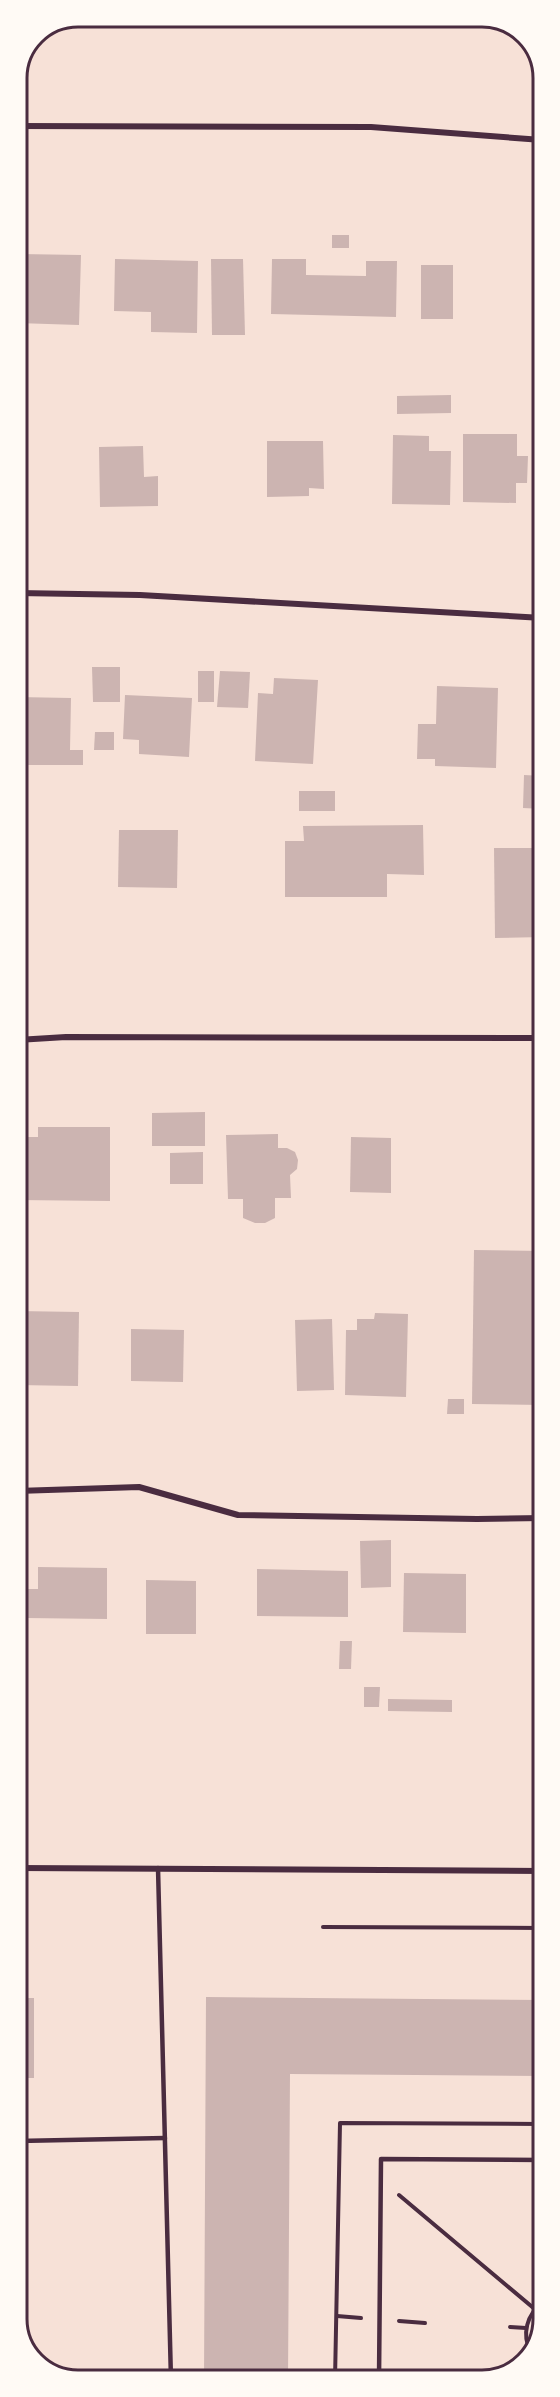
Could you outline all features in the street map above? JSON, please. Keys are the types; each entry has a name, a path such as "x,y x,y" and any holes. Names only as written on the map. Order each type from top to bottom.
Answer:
{"street":[{"path":"27,126 371,127 533,139"},
{"path":"27,593 140,595 533,617"},
{"path":"27,1039 66,1037 533,1038"},
{"path":"27,1491 139,1487 238,1515 533,1518"},
{"path":"27,1868 533,1871"}],"lane":[{"path":"158,1868 171,2370"},
{"path":"27,2141 165,2138"},
{"path":"379,2370 381,2160 533,2160"}],"path":[{"path":"323,1927 533,1928"},
{"path":"335,2370 340,2123 533,2124"},
{"path":"381,2180 533,2307"},
{"path":"527,2343 526,2328 533,2313"},
{"path":"510,2327 526,2328"}],"building":[{"path":"332,235 349,235 349,248 332,248"},
{"path":"27,254 81,255 79,325 27,323"},
{"path":"115,259 198,261 197,333 151,332 151,312 114,311"},
{"path":"211,259 243,259 245,335 212,335"},
{"path":"272,259 306,259 306,275 366,276 366,261 397,261 396,317 271,314"},
{"path":"421,265 453,265 453,319 421,319"},
{"path":"451,395 451,413 397,414 397,396"},
{"path":"463,434 517,434 517,456 528,456 527,483 516,483 516,503 463,502"},
{"path":"393,435 429,436 429,451 451,451 450,505 392,504"},
{"path":"267,441 323,441 324,489 309,488 309,496 267,497"},
{"path":"143,446 144,477 158,476 158,506 100,507 99,447"},
{"path":"92,667 120,667 120,702 93,702"},
{"path":"198,671 214,671 214,702 198,702"},
{"path":"220,671 250,672 248,708 217,707"},
{"path":"274,678 318,680 313,764 255,761 258,693 273,694"},
{"path":"437,686 498,688 496,768 435,766 435,759 417,759 418,724 436,724"},
{"path":"125,695 192,698 189,757 139,754 139,740 123,739"},
{"path":"27,697 71,698 70,750 83,750 83,765 27,765"},
{"path":"95,732 114,732 114,750 94,750"},
{"path":"524,775 533,775 533,808 523,808"},
{"path":"299,791 335,791 335,811 299,811"},
{"path":"423,825 424,875 387,874 387,897 285,897 285,841 304,841 303,826"},
{"path":"119,830 178,830 177,888 118,887"},
{"path":"494,848 533,848 533,937 495,938"},
{"path":"205,1112 205,1146 152,1146 152,1113"},
{"path":"38,1127 110,1127 110,1201 27,1200 27,1137 38,1137"},
{"path":"278,1134 278,1148 287,1148 295,1152 298,1160 297,1169 290,1175 291,1198 275,1198 275,1218 265,1223 255,1223 243,1218 243,1199 228,1199 226,1135"},
{"path":"351,1137 391,1138 391,1193 350,1192"},
{"path":"203,1152 203,1184 170,1184 170,1153"},
{"path":"474,1250 533,1251 533,1405 472,1404"},
{"path":"27,1311 79,1312 78,1386 27,1385"},
{"path":"375,1313 408,1314 406,1397 345,1395 346,1330 357,1330 357,1319 374,1319"},
{"path":"332,1319 334,1390 297,1391 295,1320"},
{"path":"131,1329 184,1330 183,1382 131,1381"},
{"path":"448,1399 464,1399 464,1414 447,1414"},
{"path":"391,1540 391,1587 361,1588 360,1541"},
{"path":"38,1567 107,1568 107,1619 27,1618 27,1589 38,1589"},
{"path":"257,1569 348,1571 348,1617 257,1616"},
{"path":"404,1573 466,1574 466,1633 403,1632"},
{"path":"146,1580 196,1581 196,1634 146,1634"},
{"path":"340,1641 352,1641 351,1669 339,1669"},
{"path":"364,1687 380,1687 379,1707 364,1707"},
{"path":"388,1699 452,1700 452,1712 388,1711"},
{"path":"206,1997 533,2000 533,2076 290,2074 288,2370 204,2370"},
{"path":"27,1998 34,1998 34,2078 27,2078"}]}
